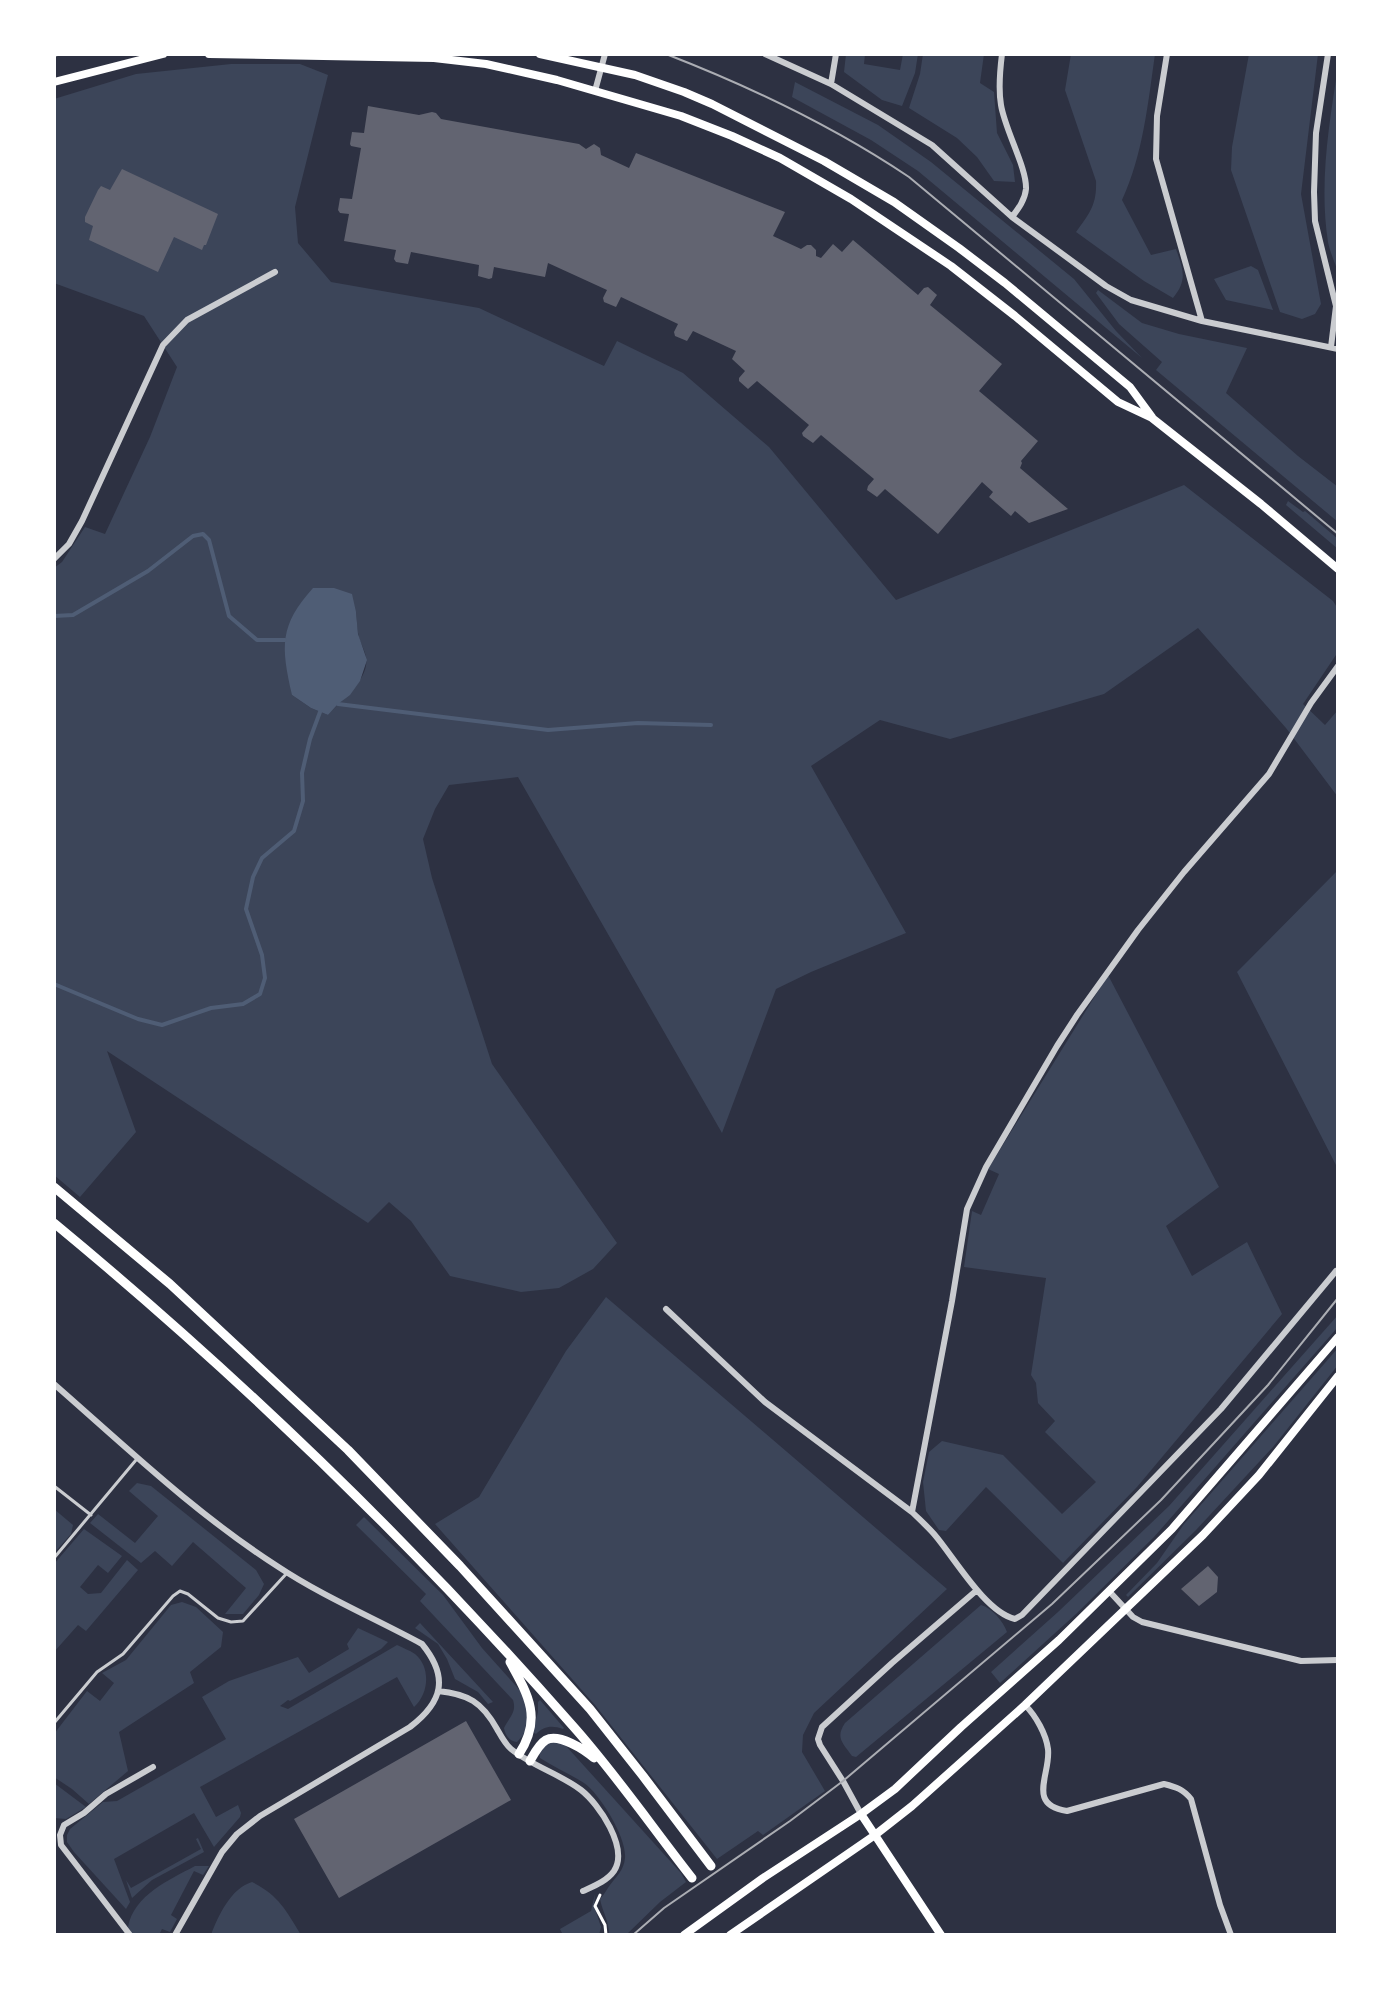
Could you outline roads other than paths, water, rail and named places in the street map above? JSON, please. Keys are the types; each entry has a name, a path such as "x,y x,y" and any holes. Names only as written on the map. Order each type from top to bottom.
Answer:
{"main road":[{"path":"54,82 163,54"},
{"path":"209,54 434,58 486,64 557,80 698,121 721,131 780,158 851,199 951,266 1118,402 1152,418 1338,569"},
{"path":"540,54 645,79 712,104 824,161 894,202 959,248 1054,323 1130,387 1152,418"},
{"path":"54,1187 170,1284 389,1492 590,1709 711,1866"},
{"path":"54,1223 141,1295 329,1467 574,1726 692,1878"},
{"path":"684,1934 895,1789 1059,1640 1172,1529 1338,1337"},
{"path":"730,1935 875,1835 1025,1705 1203,1535 1259,1475 1338,1376"},
{"path":"502,1649 527,1696 532,1717 529,1736 519,1754"},
{"path":"530,1761 543,1741 553,1738 579,1747 609,1771"},
{"path":"861,1814 941,1935"}],"street":[{"path":"595,91 605,54"},
{"path":"765,54 831,84 932,145 1012,217 1106,286 1131,300 1202,321 1335,348 1336,306 1315,221 1314,192 1316,133 1328,54"},
{"path":"831,84 836,54"},
{"path":"1002,54 1000,104 1026,190 1022,203 1012,217"},
{"path":"1167,54 1157,116 1156,159 1202,321"},
{"path":"54,559 69,544 82,521 163,345 187,320 275,272"},
{"path":"912,1512 967,1209 986,1167 1077,1015 1184,872 1269,774 1311,703 1338,666"},
{"path":"666,1309 765,1402 912,1512 998,1612 1015,1619 1221,1409 1336,1271"},
{"path":"54,1384 222,1528 287,1573 422,1644 434,1658 440,1674 438,1691 423,1717 260,1816 237,1834 222,1852 175,1935"},
{"path":"861,1814 820,1745 818,1739 822,1727 977,1590"},
{"path":"1109,1591 1142,1622 1301,1661 1338,1660"},
{"path":"438,1691 458,1693 484,1708 511,1749 580,1789 592,1800 611,1831 618,1858 614,1870 583,1891"},
{"path":"1025,1705 1034,1713 1048,1746 1049,1760 1043,1795 1057,1810 1067,1811 1164,1784 1184,1791 1191,1799 1231,1935"},
{"path":"130,1935 61,1845 60,1835 64,1825 106,1794 153,1767"}],"lane":[{"path":"54,1558 138,1458"},
{"path":"54,1486 91,1515"},
{"path":"54,1723 97,1672 123,1654 180,1591 218,1618 231,1622 243,1621 287,1573"}],"waterway":[{"path":"54,616 73,615 148,571 193,536 203,534 209,540 229,616 257,640 285,640"},
{"path":"338,704 548,730 638,723 711,725"},
{"path":"54,984 138,1019 162,1025 211,1008 243,1004 260,994 265,978 262,955 246,909 253,877 262,858 294,831 303,801 302,773 320,712"}],"tram line":[{"path":"54,56 61,54"},
{"path":"666,54 791,109 909,177 1338,534"},
{"path":"633,1935 664,1908 843,1781 1052,1604 1161,1500 1268,1385 1338,1298"}]}
